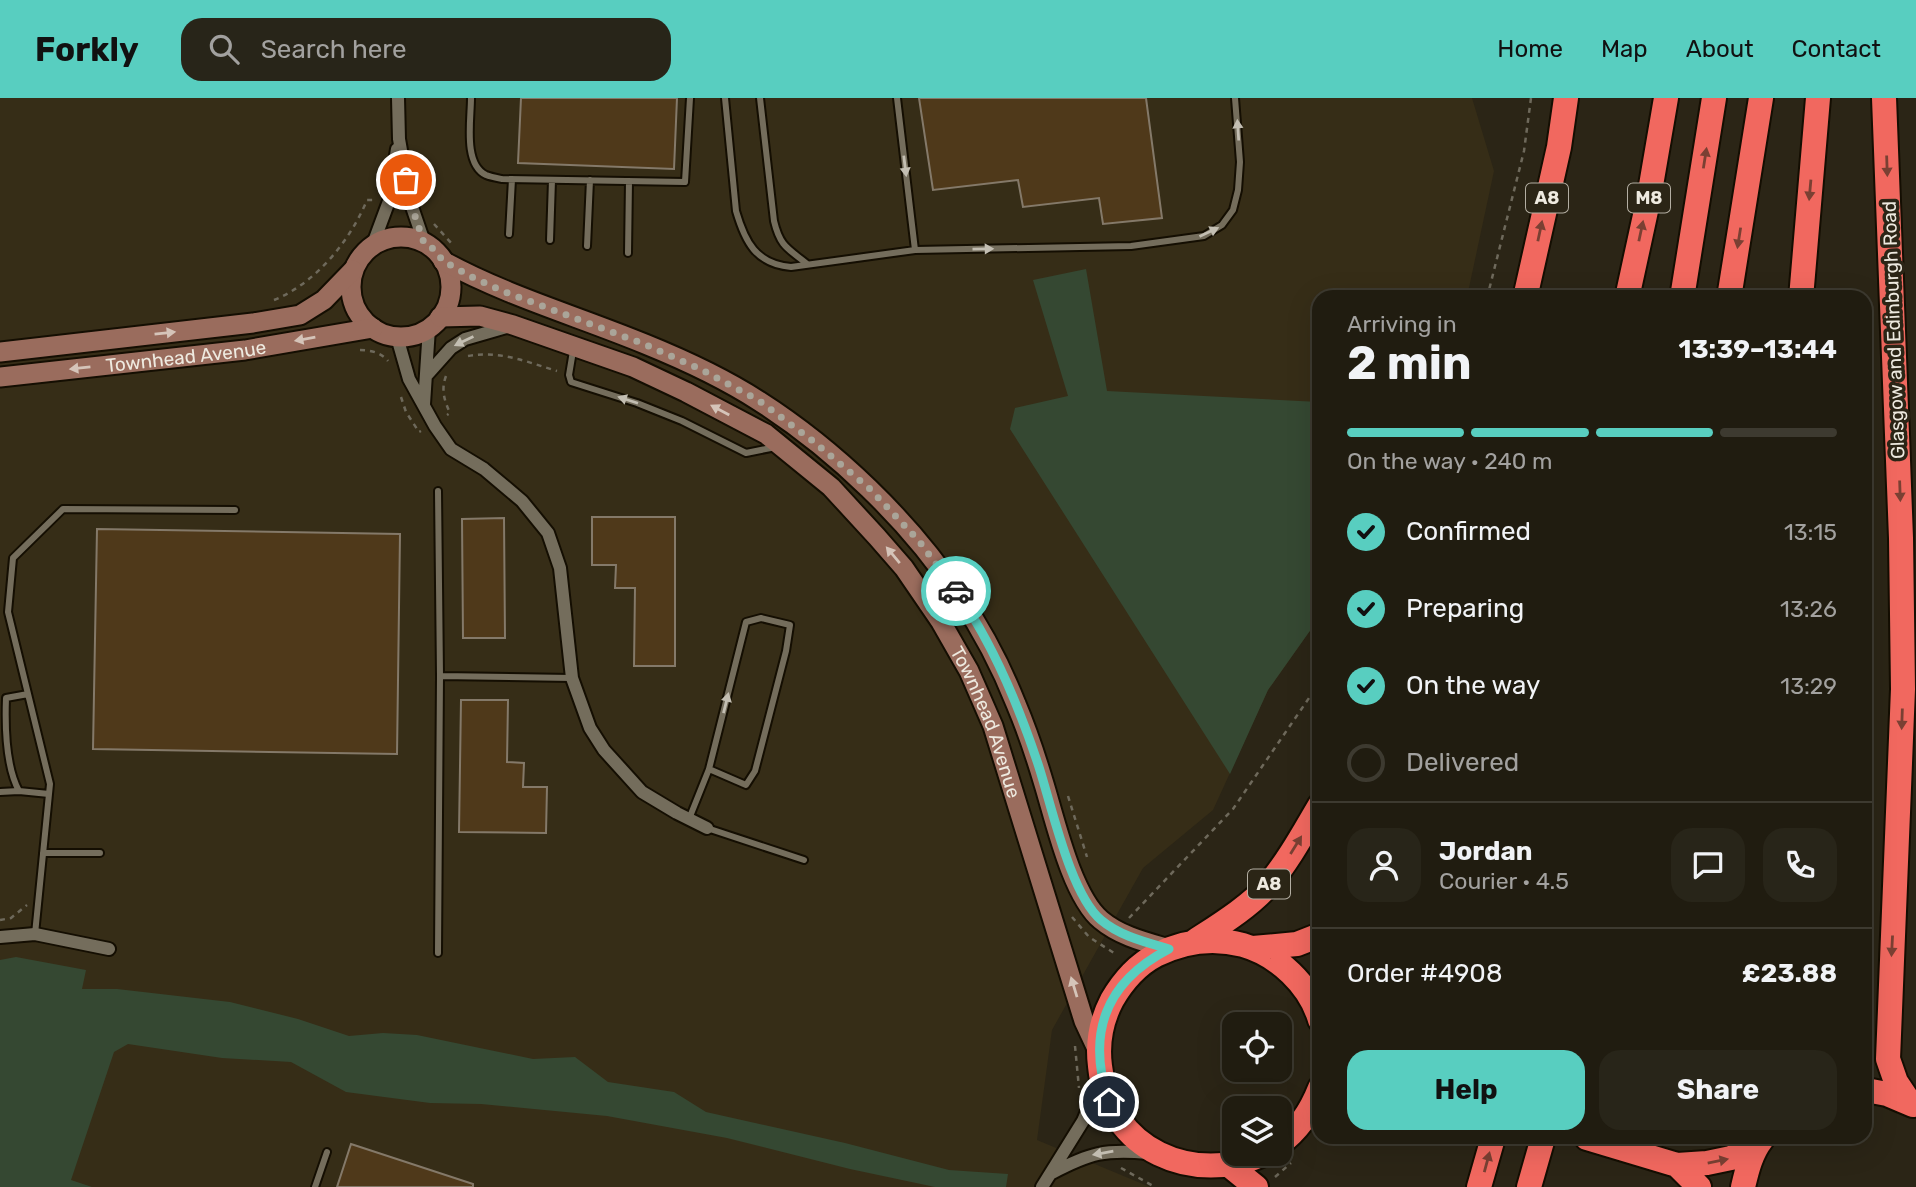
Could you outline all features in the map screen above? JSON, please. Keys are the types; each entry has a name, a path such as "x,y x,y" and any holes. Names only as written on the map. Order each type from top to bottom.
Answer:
{"highway":[{"name":"A8","path":"1527,290 1559,146 1566,98"},
{"name":"M8","path":"1629,290 1649,197 1666,98"},
{"name":"M8","path":"1683,290 1714,98"},
{"path":"1730,290 1761,98"},
{"path":"1802,290 1818,98"},
{"name":"Glasgow and Edinburgh Road","path":"1884,98 1901,538 1903,689 1888,1059 1896,1082 1913,1105"},
{"name":"A8","path":"1194,942 1232,916 1268,886 1312,818"},
{"path":"1252,948 1297,944 1312,938"},
{"path":"1256,1187 1230,1166 1194,1166 1159,1155 1138,1141 1121,1123 1109,1102 1101,1078 1098,1051 1104,1019 1118,989 1149,959 1169,949 1214,940 1252,948 1274,959 1292,974 1312,1003"},
{"path":"1872,1091 1913,1105"},
{"path":"1292,1132 1312,1106"},
{"path":"1479,1187 1491,1144"},
{"path":"1529,1187 1541,1144"},
{"path":"1607,1144 1677,1165 1731,1158 1756,1144"},
{"path":"1743,1187 1748,1167 1759,1144"},
{"path":"1677,1165 1699,1187"}],"street":[{"path":"398,98 399,139 410,201 424,243"},
{"path":"373,244 389,201 399,139"},
{"path":"424,404 425,376 435,323 447,304 450,289 449,254 412,238 398,236 373,244 361,256 353,270 350,286 353,303 361,317 373,328 397,337 414,335 435,323"},
{"name":"Townhead Avenue","path":"449,254 474,278 644,344 700,369 758,400 813,441 870,489 919,541 959,595 995,655 1020,716 1072,872 1086,903 1100,919 1123,934 1169,949"},
{"name":"Townhead Avenue","path":"0,352 253,323 300,315 324,300 353,270"},
{"name":"Townhead Avenue","path":"435,323 480,316 513,325 633,367 686,392 766,435 782,447 831,488 904,568 941,622 969,671 993,726 1084,1021 1098,1051"},
{"path":"425,376 451,348 465,339 513,325"},
{"name":"Townhead Avenue","path":"0,377 245,350 373,328"},
{"path":"397,337 409,379 451,449 484,469 522,501 548,533 560,568 572,678 590,728 604,750 642,792 707,828"},
{"path":"0,937 36,934 109,950"},
{"path":"1042,1187 1083,1121 1101,1078"},
{"path":"1052,1174 1097,1153 1122,1150 1159,1155"}],"lane":[{"path":"471,98 471,154 475,167 486,175 502,179 685,182 690,98"},
{"path":"725,98 736,211 746,239 762,258 771,263 791,267 915,250 1131,246 1204,236 1222,225 1233,210 1238,190 1240,162 1235,98"},
{"path":"760,98 778,237 806,263"},
{"path":"897,98 915,250"},
{"path":"509,234 512,179"},
{"path":"550,240 552,180"},
{"path":"587,246 590,180"},
{"path":"628,253 629,181"},
{"path":"574,346 569,375 571,382 637,403 714,436 746,453 782,447"},
{"path":"438,491 439,953"},
{"path":"36,934 50,784 8,612 13,558 63,509 235,510"},
{"path":"689,819 709,769 746,622 761,618 790,625 786,651 755,771 746,785 709,769"},
{"path":"440,676 572,678"},
{"path":"19,791 13,780 6,698 28,694"},
{"path":"0,792 49,794"},
{"path":"707,828 804,860"},
{"path":"43,853 100,853"},
{"path":"315,1187 327,1152"}],"path":[{"path":"1489,290 1524,151 1531,98"},
{"path":"268,302 290,294 307,282 340,247 360,217 367,200 389,201"},
{"path":"432,222 449,254"},
{"path":"1129,919 1233,809 1312,694"},
{"path":"1066,790 1087,856"},
{"path":"0,920 11,918 39,896"}],"shaded area":[{"path":"0,98 1472,98 1494,171 1468,290 1312,290 1312,628 1268,690 1213,810 1143,868 1052,1030 1037,1140 1150,1187 0,1187"}],"green space":[{"path":"1086,269 1107,391 1312,402 1312,628 1268,690 1230,774 1010,429 1015,408 1068,396 1033,280"},
{"path":"16,957 86,970 82,989 117,989 230,1002 298,1019 349,1036 383,1033 417,1035 533,1059 575,1057 608,1082 674,1092 706,1112 845,1143 949,1170 1008,1174 1006,1187 935,1187 727,1138 607,1116 481,1104 430,1103 346,1092 291,1062 222,1058 128,1044 114,1052 71,1180 92,1187 0,1187 0,960"}],"building":[{"path":"521,98 677,98 674,169 518,163"},
{"path":"919,98 1146,98 1162,218 1103,224 1099,198 1023,207 1018,180 933,190"},
{"path":"592,517 675,517 675,666 634,666 635,588 615,588 616,565 592,565"},
{"path":"504,518 505,638 463,638 462,519"},
{"path":"97,529 400,534 397,754 93,749"},
{"path":"461,700 508,700 507,762 524,763 523,787 547,787 546,833 459,832"},
{"path":"351,1144 473,1184 473,1187 337,1187"}],"way so far":[{"path":"406,180 424,243 435,250 443,261 505,292 644,344 700,369 758,400 813,441 870,489 919,541 956,591"}],"route":[{"path":"956,591 995,655 1016,704 1072,872 1086,903 1100,919 1123,934 1169,949 1149,959 1132,973 1118,989 1108,1008 1098,1051 1101,1078 1109,1102"}]}
